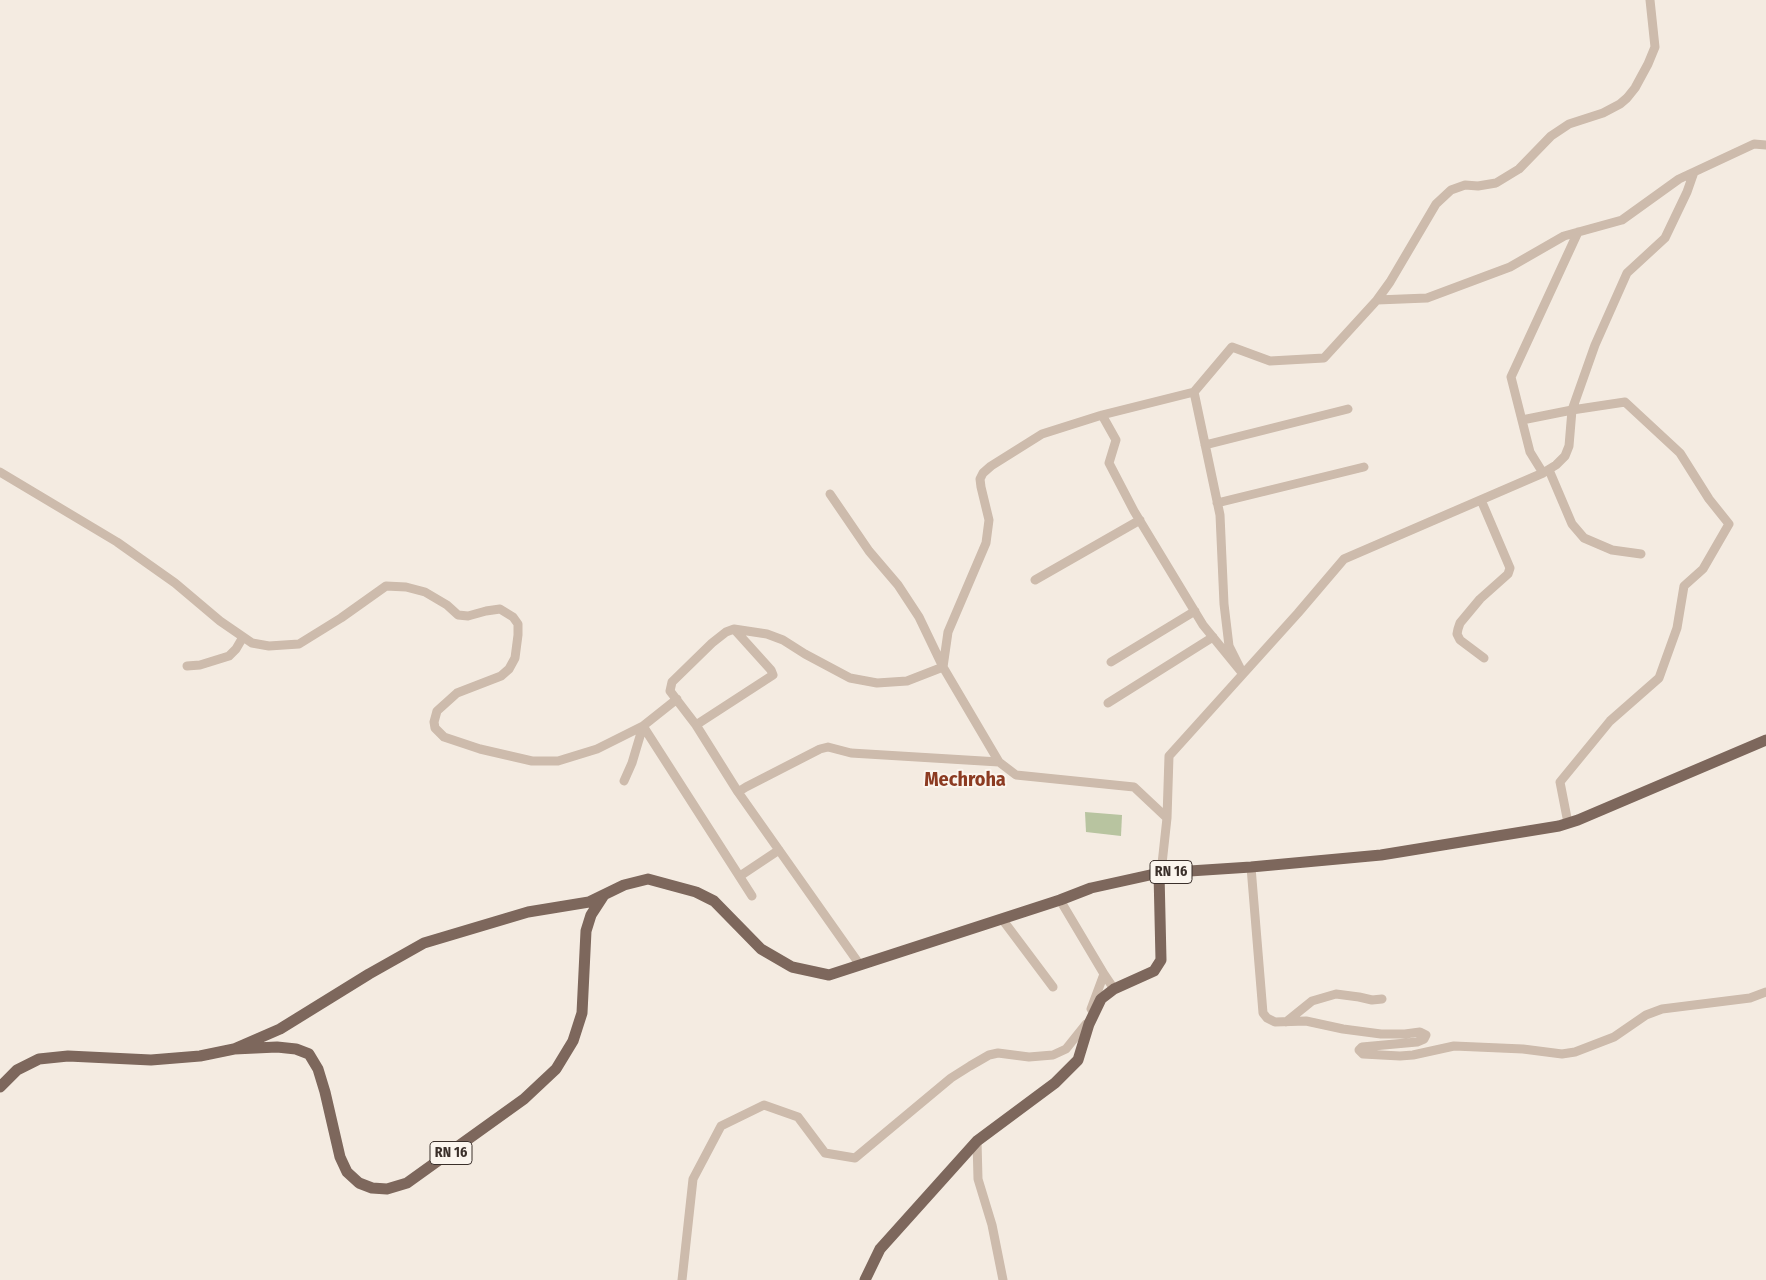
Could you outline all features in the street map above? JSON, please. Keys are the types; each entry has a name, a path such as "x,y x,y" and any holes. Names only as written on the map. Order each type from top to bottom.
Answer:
{"main road":[{"name":"RN 16","path":"234,1049 280,1028 424,943 528,912 589,902 624,884 648,878 696,892 714,901 761,949 792,967 829,975 1060,900 1091,888 1160,873 1381,855 1545,829 1568,823 1766,740"},
{"path":"865,1280 880,1249 977,1141 1055,1083 1078,1060 1089,1024 1102,999 1114,989 1154,971 1161,960 1160,873"},
{"name":"RN 16","path":"0,1087 17,1070 39,1059 68,1056 151,1060 200,1056 234,1049 277,1047 296,1049 309,1054 318,1069 340,1157 347,1172 359,1183 372,1188 387,1189 407,1183 524,1099 556,1069 573,1041 582,1013 586,931 591,915 605,894"}],"street":[{"path":"943,667 948,632 986,542 989,520 980,479 983,473 1042,434 1102,414 1194,392 1232,346 1270,361 1324,358 1390,282 1436,204 1451,190 1465,185 1478,186 1496,183 1519,169 1551,136 1569,124 1603,113 1627,98 1635,88 1655,47 1650,0"},
{"path":"1376,300 1427,298 1510,267 1564,236 1622,220 1679,179 1754,144 1766,145"},
{"path":"1160,873 1167,818 1169,756 1298,614 1344,559 1546,471 1565,456 1569,446 1572,410 1595,346 1627,273 1665,238 1694,172"},
{"path":"1578,232 1511,377 1530,452 1546,471 1572,524 1584,538 1612,550 1641,554"},
{"path":"1194,392 1220,516 1224,604 1229,646 1243,674"},
{"path":"1522,420 1625,402 1680,452 1709,499 1729,524 1703,569 1684,586 1677,628 1659,678 1610,721 1560,782 1568,823"},
{"path":"1205,445 1348,409"},
{"path":"1102,414 1116,440 1109,464 1140,520 1195,610 1243,674"},
{"path":"1217,503 1364,467"},
{"path":"0,472 118,542 175,583 220,621 252,643 269,646 299,644 341,618 386,586 406,587 425,592 447,605 458,615 468,616 500,609 513,617 518,624 515,658 509,669 501,676 457,693 437,712 434,722 435,728 444,737 480,749 532,761 558,761 597,749 643,726 678,699"},
{"path":"830,494 869,551 898,584 919,617 943,667 999,762 1016,775 1134,787 1167,818"},
{"path":"1482,500 1510,568 1508,574 1480,599 1460,623 1458,629 1457,634 1460,640 1484,658"},
{"path":"1035,580 1140,520"},
{"path":"1111,662 1195,610"},
{"path":"860,964 738,792 678,699 670,691 672,682 712,643 726,632 734,629 767,634 783,640 850,678 877,683 907,681 943,667"},
{"path":"696,725 773,675 772,670 734,629"},
{"path":"187,666 200,665 229,656 236,650 244,637"},
{"path":"1108,702 1214,637"},
{"path":"624,781 632,763 643,726"},
{"path":"643,726 752,896"},
{"path":"738,792 820,749 828,747 851,753 999,762"},
{"path":"740,876 779,850"},
{"path":"1251,867 1263,1013 1267,1018 1275,1022 1306,1021 1381,1034 1420,1032 1426,1035 1424,1039 1417,1042 1362,1047 1359,1050 1363,1054 1414,1055 1454,1046 1523,1049 1562,1054 1584,1050 1614,1037 1646,1015 1662,1010 1750,998 1766,992"},
{"path":"1060,900 1114,989"},
{"path":"1002,919 1053,987"},
{"path":"682,1280 693,1180 721,1126 764,1105 798,1117 825,1153 855,1158 951,1078 990,1055 998,1053 1037,1057 1053,1055 1066,1048 1086,1026 1104,974"},
{"path":"1286,1022 1312,1001 1336,994 1372,1000 1382,999"},
{"path":"977,1141 978,1179 992,1225 1003,1280"}],"green space":[{"path":"1085,812 1122,815 1121,836 1086,832"}],"district":[{"name":"Mechroha","path":"965,780"}]}
